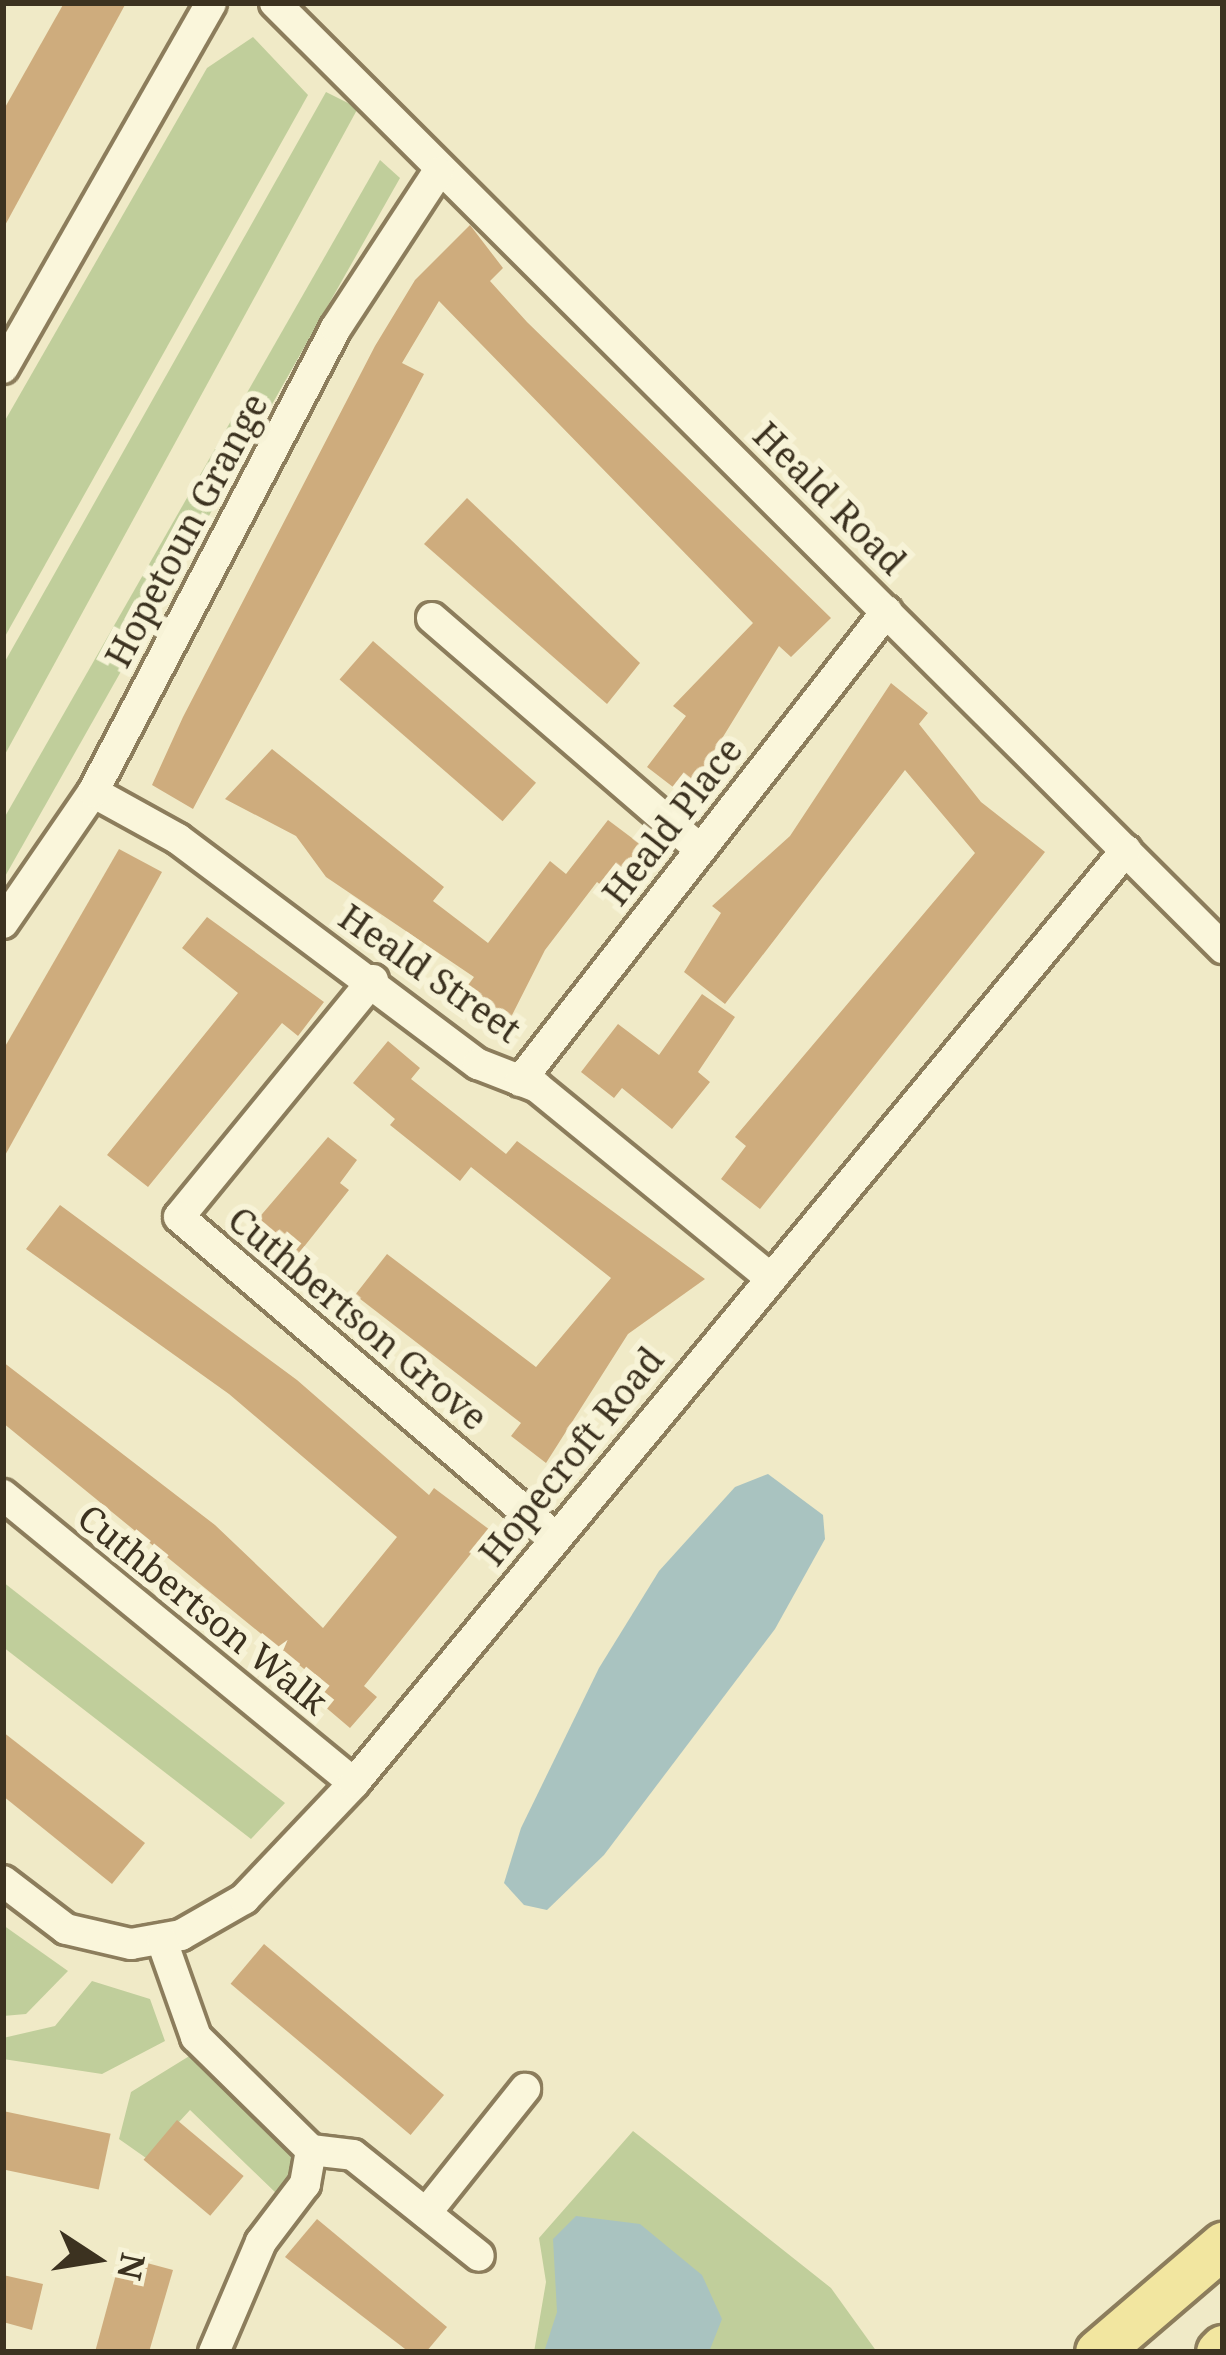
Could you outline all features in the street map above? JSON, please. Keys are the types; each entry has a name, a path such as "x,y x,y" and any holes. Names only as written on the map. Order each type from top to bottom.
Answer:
{"main road":[{"path":"1098,2352 1223,2245"}],"street":[{"path":"3,368 13,327 211,3"},
{"name":"Heald Road","path":"275,3 375,110 887,610 1223,948"},
{"name":"Hopetoun Grange","path":"3,923 93,792 336,328 438,172"},
{"name":"Heald Place","path":"520,1081 887,610"},
{"path":"432,618 504,700 700,849"},
{"name":"Heald Street","path":"93,792 373,980 478,1064 520,1081 768,1276"},
{"name":"Hopecroft Road","path":"162,1941 244,1899 354,1783 768,1276 1126,850"},
{"name":"Cuthbertson Grove","path":"373,980 179,1217 555,1537"},
{"name":"Cuthbertson Walk","path":"3,1495 354,1783"},
{"path":"3,1881 66,1929 162,1941 196,2037 311,2150 353,2155 479,2256"},
{"path":"426,2213 525,2089"},
{"path":"214,2352 261,2242 305,2184 311,2150"}],"green space":[{"path":"253,37 308,95 3,640 3,424 207,68"},
{"path":"326,92 358,108 3,758 3,665"},
{"path":"380,160 400,178 3,880 3,820"},
{"path":"3,1582 285,1803 251,1839 3,1647"},
{"path":"3,1925 68,1971 26,2014 3,2016"},
{"path":"92,1981 150,1999 165,2041 102,2074 3,2059 3,2038 55,2026"},
{"path":"191,2055 282,2131 295,2165 277,2194 190,2110 146,2158 119,2139 131,2092"},
{"path":"633,2131 831,2288 877,2352 534,2352 546,2282 539,2238"}],"water":[{"path":"768,1474 823,1515 825,1539 775,1629 604,1855 547,1910 524,1905 504,1883 521,1828 599,1668 659,1571 735,1487"},
{"path":"576,2216 640,2224 702,2275 722,2319 709,2352 544,2352 557,2312 553,2239"}],"building":[{"path":"64,3 126,3 3,229 3,111"},
{"path":"470,225 503,268 490,281 527,322 831,618 791,657 779,646 686,797 647,767 686,716 673,706 753,623 439,301 402,363 424,374 193,809 152,785 183,717 375,346 415,280"},
{"path":"467,498 640,663 607,704 424,544"},
{"path":"373,641 536,783 503,821 340,679"},
{"path":"891,683 928,713 919,724 981,802 1045,852 760,1209 721,1179 746,1146 735,1137 975,853 905,770 725,1004 684,972 721,913 712,906 790,836"},
{"path":"272,749 444,887 433,901 488,943 550,861 566,874 608,820 644,847 610,892 597,882 545,950 507,1025 463,992 474,977 326,877 296,836 225,799"},
{"path":"119,849 162,872 3,1159 3,1050"},
{"path":"207,917 324,1002 298,1036 282,1023 148,1187 107,1155 238,993 182,948"},
{"path":"702,994 735,1017 698,1072 710,1082 672,1129 622,1088 614,1098 581,1072 618,1024 659,1055"},
{"path":"388,1041 420,1068 411,1079 506,1154 517,1141 705,1279 628,1334 546,1463 511,1436 521,1423 355,1295 387,1254 536,1367 611,1278 471,1167 460,1181 390,1125 395,1119 353,1083"},
{"path":"328,1137 357,1160 340,1183 349,1190 284,1272 240,1240"},
{"path":"60,1205 297,1380 429,1495 434,1488 490,1530 364,1686 377,1697 350,1728 310,1694 320,1682 3,1423 3,1362 215,1525 323,1628 397,1537 229,1394 26,1249"},
{"path":"3,1732 145,1843 112,1884 3,1796"},
{"path":"264,1944 444,2095 411,2135 231,1984"},
{"path":"3,2111 111,2134 99,2190 3,2169"},
{"path":"177,2120 244,2176 210,2216 144,2160"},
{"path":"317,2219 447,2327 426,2352 409,2352 285,2257"},
{"path":"121,2256 173,2270 149,2352 95,2352"},
{"path":"3,2275 43,2284 32,2330 3,2322"}]}
